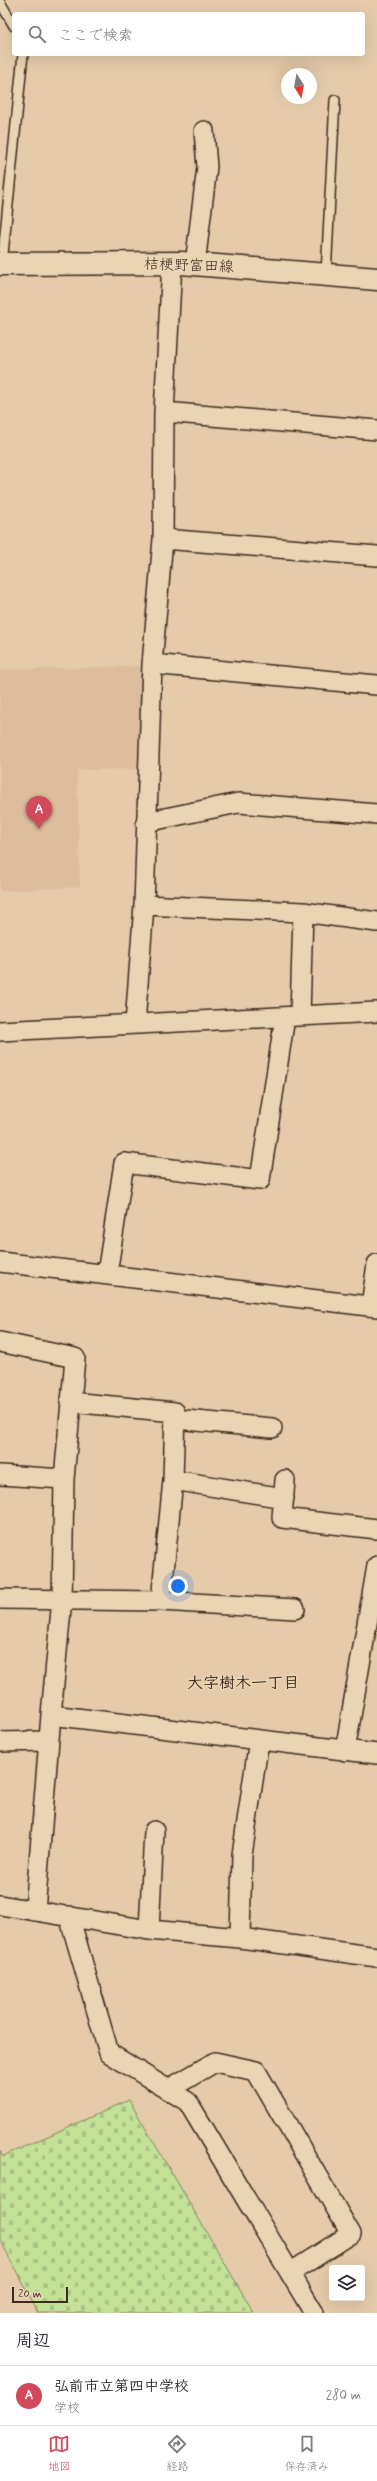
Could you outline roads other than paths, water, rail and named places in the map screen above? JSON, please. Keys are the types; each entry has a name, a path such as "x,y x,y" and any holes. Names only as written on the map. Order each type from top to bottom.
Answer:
{"main road":[{"name":"桔梗野富田線","path":"1,264 172,263 377,279"}],"street":[{"path":"195,264 207,166 204,131"},
{"path":"134,1024 144,905 152,664 163,539 164,412 172,263"},
{"path":"164,412 377,430"},
{"path":"163,539 377,556"},
{"path":"152,664 377,685"},
{"path":"146,822 238,803 377,814"},
{"path":"144,905 303,912 377,922"},
{"path":"107,1274 124,1163 260,1180 292,1016 303,912"},
{"path":"0,1031 377,1012"},
{"path":"0,1262 374,1306 377,1264"},
{"path":"0,1342 75,1358 64,1479 62,1599 47,1741 35,1910"},
{"path":"70,1402 175,1412 173,1480 161,1601"},
{"path":"175,1419 272,1428"},
{"path":"0,1475 64,1479"},
{"path":"173,1480 284,1489 282,1518 377,1529"},
{"path":"345,1751 377,1566"},
{"path":"0,1599 161,1601 296,1609"},
{"path":"51,1714 377,1754"},
{"path":"240,1938 242,1855 259,1740"},
{"path":"0,1742 47,1741"},
{"path":"149,1930 154,1831"},
{"path":"0,1905 149,1930 240,1938 377,1957"},
{"path":"69,1916 109,2053 188,2102 314,2313"},
{"path":"169,2089 214,2062 256,2071 351,2234 290,2273"}],"lane":[{"path":"0,2 12,23"},
{"path":"1,264 23,56"},
{"path":"326,275 335,100"}],"place":[{"name":"弘前市立第四中学校","path":"39,829"}],"district":[{"name":"大字樹木一丁目","path":"243,1682"}]}
